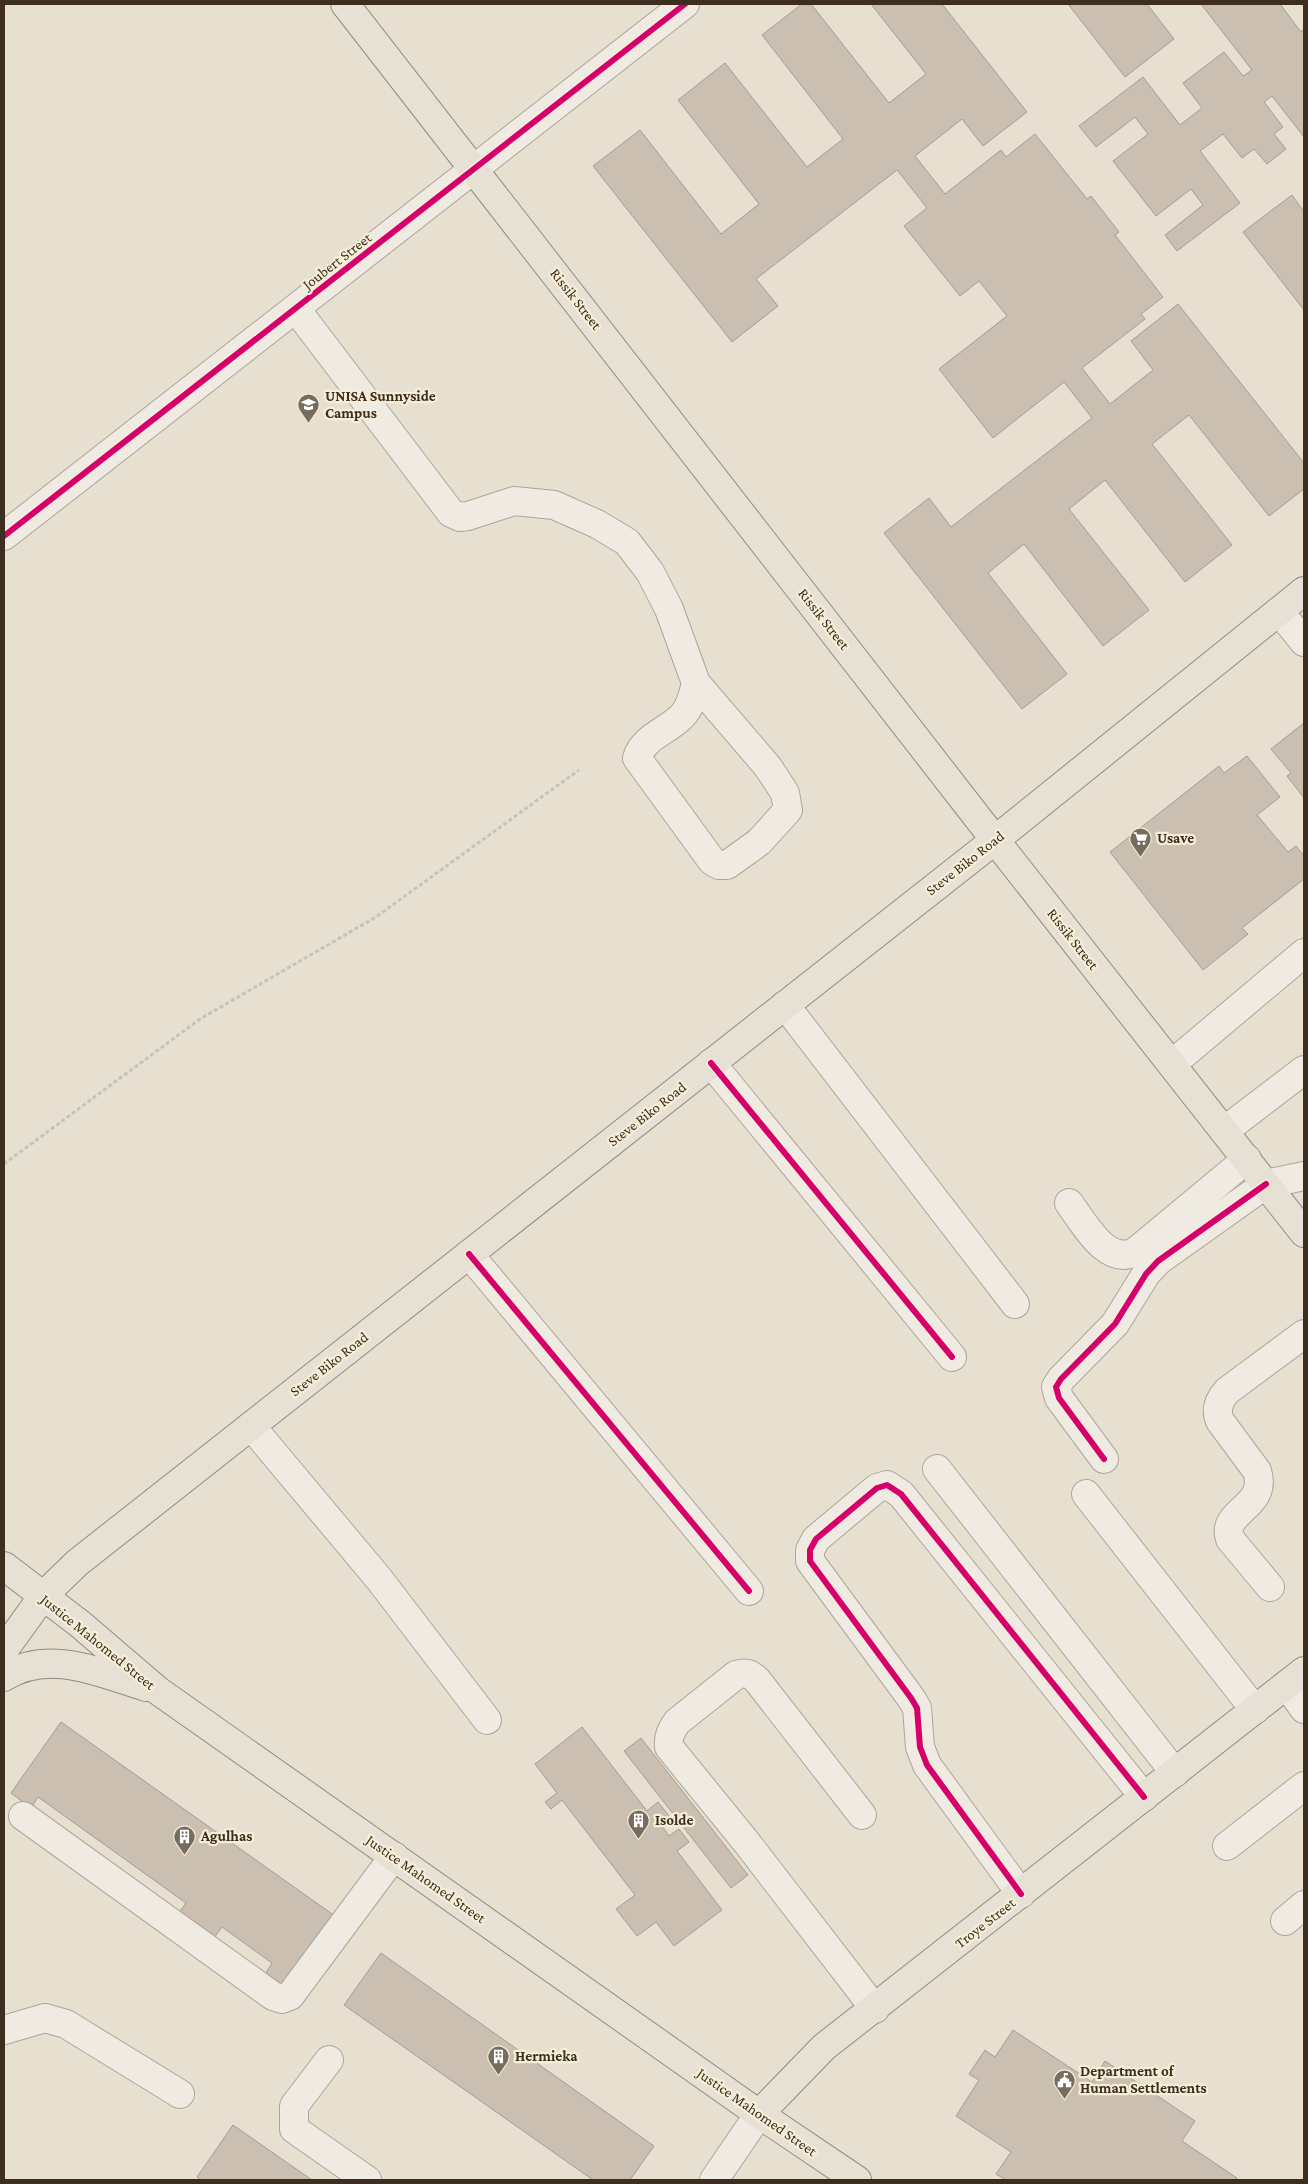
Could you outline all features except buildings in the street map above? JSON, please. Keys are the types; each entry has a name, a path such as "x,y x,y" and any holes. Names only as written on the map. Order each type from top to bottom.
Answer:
{"main road":[{"name":"Rissik Street","path":"345,4 995,840 1304,1233"},
{"name":"Steve Biko Road","path":"4,1650 43,1596 77,1563 995,840 1304,591"},
{"name":"Justice Mahomed Street","path":"4,1566 80,1624 157,1690 759,2114 857,2180"},
{"path":"4,1677 25,1667 41,1663 65,1664 88,1668 157,1690"},
{"name":"Troye Street","path":"759,2114 824,2047 875,2009 1295,1678"}],"street":[{"name":"Joubert Street","path":"4,536 685,4"},
{"path":"296,309 451,513 468,516 514,501 554,505 597,524 627,542 650,572 669,609 696,683 768,767 785,792 788,810 759,842 727,865 719,865 712,860 637,758 640,748 682,716 690,704 696,683"},
{"path":"1279,611 1304,642"},
{"path":"1172,1064 1304,953"},
{"path":"785,1005 1015,1304"},
{"path":"711,1064 952,1357"},
{"path":"1224,1131 1304,1070"},
{"path":"1069,1203 1104,1247 1120,1256 1128,1255 1135,1252 1247,1159"},
{"path":"1104,1458 1059,1398 1056,1392 1061,1379 1115,1324 1146,1274 1158,1261 1266,1184 1304,1176"},
{"path":"469,1254 749,1591"},
{"path":"1270,1587 1230,1539 1228,1532 1232,1521 1259,1492 1260,1485 1257,1471 1220,1421 1218,1407 1222,1396 1227,1391 1304,1334"},
{"path":"251,1426 379,1579 487,1720"},
{"path":"937,1469 1175,1773"},
{"path":"1021,1894 927,1765 920,1747 917,1708 911,1698 810,1561 810,1550 816,1539 877,1488 887,1485 901,1494 1144,1797"},
{"path":"1086,1494 1255,1710"},
{"path":"862,1815 757,1680 750,1674 744,1672 736,1676 677,1722 670,1731 668,1738 669,1747 747,1843 875,2009"},
{"path":"1295,1678 1304,1710"},
{"path":"1227,1846 1304,1786"},
{"path":"23,1816 273,1996 282,1999 290,1996 394,1856"},
{"path":"4,2030 45,2018 66,2024 180,2094"},
{"path":"329,2060 294,2106 294,2129 367,2180"},
{"name":"Troye Street","path":"714,2180 759,2114"}],"path":[{"path":"4,1164 200,1020 376,917 579,770"}],"cycle path":[{"path":"4,536 685,4"},
{"path":"711,1063 952,1357"},
{"path":"1104,1459 1059,1398 1056,1387 1061,1379 1115,1324 1146,1274 1158,1261 1266,1184"},
{"path":"469,1254 749,1591"},
{"path":"1021,1894 927,1765 920,1747 917,1708 911,1698 810,1561 810,1550 816,1539 877,1488 887,1485 901,1494 1144,1797"}],"place":[{"name":"UNISA Sunnyside Campus","path":"309,424"},
{"name":"Usave","path":"1141,857"},
{"name":"Isolde","path":"639,1839"},
{"name":"Agulhas","path":"185,1855"},
{"name":"Hermieka","path":"499,2075"},
{"name":"Department of Human Settlements","path":"1064,2099"}]}
